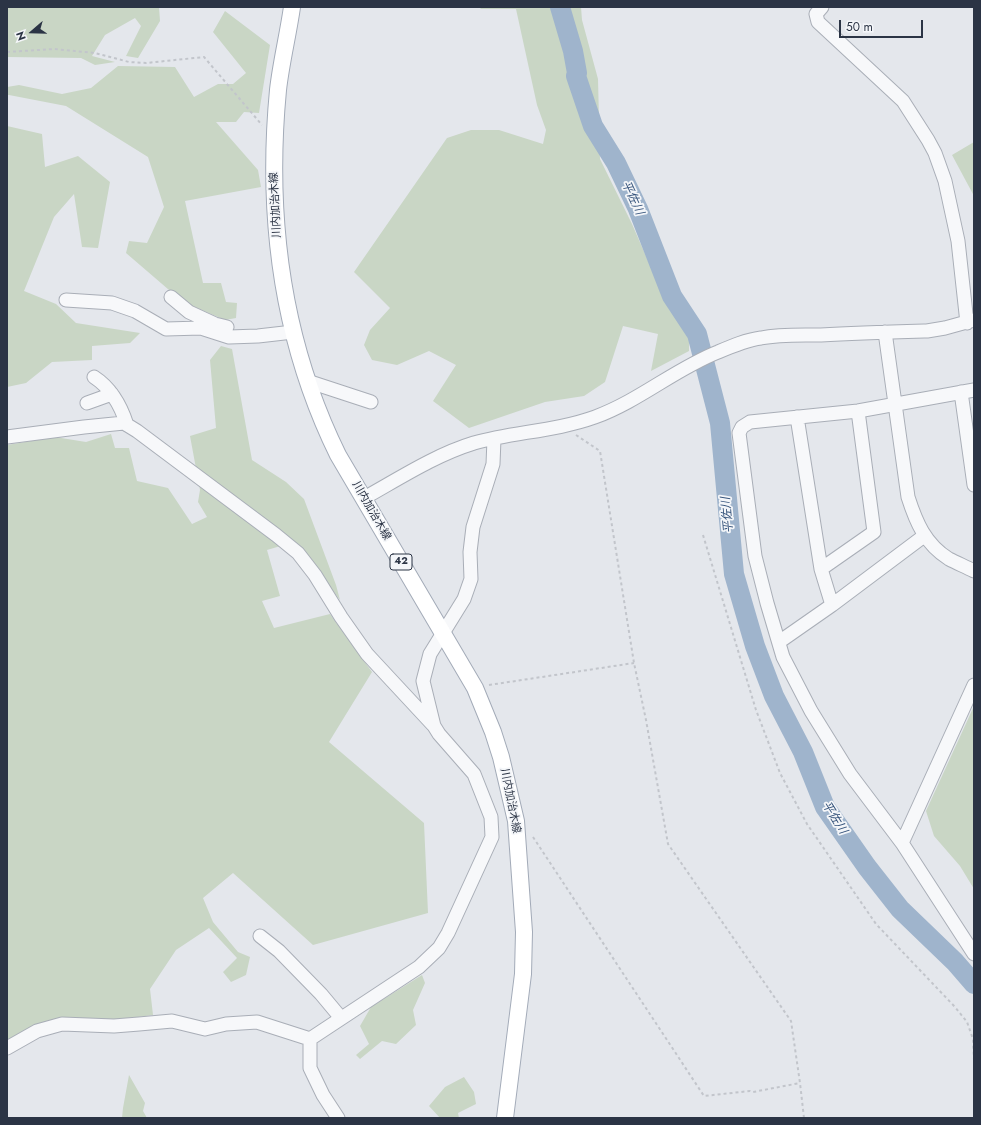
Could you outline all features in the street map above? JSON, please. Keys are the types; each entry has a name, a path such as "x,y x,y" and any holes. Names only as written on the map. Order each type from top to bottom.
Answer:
{"main road":[{"name":"川内加治木線","path":"292,7 278,89 275,135 274,194 282,272 293,332 307,381 325,428 338,455 475,688 499,751 516,821 524,924 523,974 505,1118"}],"street":[{"path":"364,498 444,454 475,443 565,426 595,417 612,410 646,392 687,367 716,353 761,338 927,331 971,321 958,241 945,181 935,153 903,101 818,22 816,14 822,7"},
{"path":"171,298 189,312 215,324 258,336"},
{"path":"66,300 112,303 135,311 166,329 201,328 229,337 258,336 293,332"},
{"path":"885,332 908,497 915,517 924,536 934,547 948,558 974,571"},
{"path":"94,377 100,381 118,402 127,425"},
{"path":"307,381 371,402"},
{"path":"974,484 968,391 858,411 750,422 742,427 739,433 755,556 783,657 815,718 850,774 902,843 974,954"},
{"path":"87,403 112,394"},
{"path":"821,569 874,532 858,411"},
{"path":"797,417 821,569 832,605"},
{"path":"7,438 124,423 137,431 298,553 315,574 341,617 367,654 434,726 474,774 491,817 492,837 448,933 439,948 419,967 310,1039"},
{"path":"434,726 423,681 430,654 464,599 471,578 470,552 473,527 493,464 494,439"},
{"path":"779,642 832,605 924,536"},
{"path":"902,843 974,685"},
{"path":"260,936 279,951 321,994 341,1018"},
{"path":"7,1048 37,1031 62,1024 114,1026 172,1020 205,1029 226,1024 257,1022 310,1039"},
{"path":"310,1039 310,1068 323,1095 338,1118"}],"path":[{"path":"7,52 54,49 95,53 129,62 146,63 204,57 264,127 275,135"},
{"path":"565,426 600,451 634,663 646,720 668,844 791,1021 804,1118"},
{"path":"703,535 756,710 780,773 807,824 876,924 956,1007 967,1022 973,1039 974,1060"},
{"path":"475,688 495,683 634,663"},
{"path":"533,837 704,1096 750,1091 753,1092 800,1083"}],"green space":[{"path":"7,7 159,7 160,21 138,58 126,56 141,26 135,18 105,35 92,56 115,62 95,65 81,58 7,57"},
{"path":"479,7 581,7 582,20 598,79 600,159 632,224 669,309 689,336 689,351 651,371 658,334 623,326 605,382 584,396 545,402 469,428 433,401 456,365 429,351 397,365 372,360 364,345 370,330 390,308 354,272 447,138 471,130 499,130 543,144 546,130 537,105 516,9 481,9"},
{"path":"225,11 270,45 259,113 244,112 236,122 216,122 258,170 261,187 185,201 203,283 221,283 226,302 237,303 236,318 225,320 183,302 126,253 129,241 147,243 164,207 148,157 66,106 7,95 7,87 19,85 62,94 91,88 118,66 175,67 194,97 218,84 233,84 246,73 213,32"},
{"path":"7,126 42,134 45,167 78,156 110,182 98,248 82,247 74,194 54,217 24,291 56,304 76,323 140,333 130,343 92,346 92,360 52,362 26,383 7,387"},
{"path":"974,142 974,196 952,155"},
{"path":"221,346 232,349 252,460 286,482 304,499 336,585 340,600 294,542 267,550 280,596 262,601 274,628 330,614 372,672 329,742 424,823 428,913 313,945 233,873 203,898 213,922 238,952 250,957 246,975 231,982 223,972 237,958 209,928 176,950 150,989 153,1015 116,1020 58,1018 35,1025 7,1042 7,445 55,437 86,442 111,434 115,448 129,448 137,481 168,488 192,524 207,517 198,502 200,490 190,436 216,428 210,360"},
{"path":"974,706 974,889 960,866 934,836 926,811"},
{"path":"422,975 425,983 413,1010 416,1025 396,1044 382,1041 360,1059 356,1055 369,1044 360,1026 371,1007"},
{"path":"129,1075 145,1103 143,1111 147,1118 122,1118"},
{"path":"464,1077 474,1092 476,1104 458,1113 459,1118 440,1118 429,1106 445,1087"}],"waterway":[{"name":"平佐川","path":"560,7 573,51 577,73 576,76 593,126 616,163 638,209 672,296 697,334 720,423 734,574 755,646 774,696 803,752 825,807 867,867 900,909 955,962 974,984"}]}
